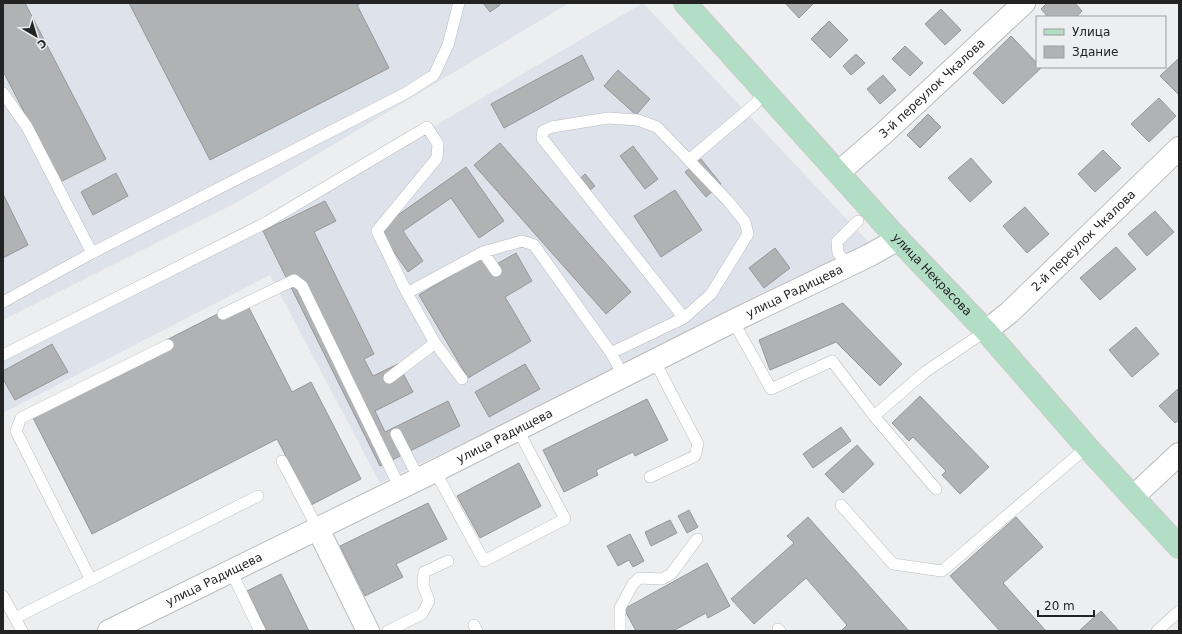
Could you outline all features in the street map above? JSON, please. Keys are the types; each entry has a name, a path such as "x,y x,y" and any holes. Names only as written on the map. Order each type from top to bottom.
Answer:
{"main road":[{"name":"улица Некрасова","path":"694,6 765,92 898,238 986,331 1087,447 1134,496 1179,547"}],"street":[{"name":"3-й переулок Чкалова","path":"839,172 884,133 1024,3"},
{"name":"2-й переулок Чкалова","path":"986,331 1010,312 1179,148"},
{"name":"улица Радищева","path":"109,631 138,625 231,571 655,362 733,321 849,266 884,248 898,238"},
{"path":"1134,496 1179,454"},
{"path":"318,529 368,631"}],"lane":[{"path":"3,302 92,253 406,93 434,75 448,45 460,3"},
{"path":"689,160 755,104 765,92"},
{"path":"3,93 27,127 92,253"},
{"path":"611,353 684,318 711,294 748,234 745,222 689,160 657,128 638,120 608,118 552,127 543,131 542,138 684,318"},
{"path":"3,354 267,222 427,127 438,144 437,158 377,232 407,293 435,343 462,379"},
{"path":"849,266 838,253 837,242 858,221"},
{"path":"407,293 483,252 522,241 534,244 611,353 624,377"},
{"path":"483,252 496,271"},
{"path":"223,314 294,280 302,286 418,480 484,561 565,519 518,430"},
{"path":"733,321 771,389 832,361 874,416 936,489"},
{"path":"874,416 925,372 986,331"},
{"path":"389,378 435,343"},
{"path":"91,580 16,431 21,418 168,345"},
{"path":"650,477 695,456 698,444 655,362"},
{"path":"396,434 418,480"},
{"path":"841,505 893,564 942,571 1087,447"},
{"path":"282,461 318,529"},
{"path":"15,618 258,496"},
{"path":"620,631 620,608 633,584 639,578 662,579 671,574 697,539"},
{"path":"388,631 422,614 429,601 423,585 424,572 448,561"},
{"path":"231,571 260,631"},
{"path":"3,596 22,631"},
{"path":"1157,631 1179,611"}],"shaded area":[{"path":"3,3 569,3 236,203 3,320"},
{"path":"643,3 873,247 380,483 270,275 3,413 3,356 270,223"}],"building":[{"path":"3,3 25,3 106,159 60,182 3,71"},
{"path":"129,3 361,3 357,5 389,68 210,160"},
{"path":"483,3 499,3 500,5 490,12"},
{"path":"785,3 814,3 799,18"},
{"path":"1047,3 1075,3 1082,11 1077,16 1047,16 1041,9"},
{"path":"941,9 961,30 945,45 925,24"},
{"path":"829,21 848,40 830,58 811,39"},
{"path":"1011,36 1036,62 1036,68 1041,68 1003,104 973,73"},
{"path":"905,46 923,63 910,76 892,59"},
{"path":"856,54 865,63 851,75 843,66"},
{"path":"582,55 594,79 504,128 491,104"},
{"path":"1179,58 1179,95 1160,76"},
{"path":"618,70 650,99 636,115 604,86"},
{"path":"883,75 896,90 880,104 867,89"},
{"path":"1159,98 1176,116 1149,142 1131,124"},
{"path":"928,114 941,127 920,148 907,135"},
{"path":"500,143 631,292 606,314 474,165"},
{"path":"633,146 658,179 645,189 620,156"},
{"path":"1103,150 1121,168 1095,192 1078,174"},
{"path":"971,158 992,182 970,202 948,178"},
{"path":"701,159 721,184 706,197 685,172"},
{"path":"466,167 504,221 479,238 451,198 403,231 423,261 408,272 378,229"},
{"path":"116,173 128,196 93,215 81,192"},
{"path":"585,174 595,186 584,195 574,184"},
{"path":"675,190 702,230 661,257 634,216"},
{"path":"3,194 28,245 3,258"},
{"path":"325,201 336,221 314,232 374,354 364,359 373,376 398,364 413,392 375,411 385,432 448,401 460,426 380,466 263,231"},
{"path":"1025,207 1049,234 1027,253 1003,226"},
{"path":"1155,211 1174,232 1147,256 1128,234"},
{"path":"1116,247 1136,269 1100,300 1080,278"},
{"path":"775,248 790,268 764,288 749,268"},
{"path":"516,253 532,281 505,297 531,341 468,378 419,295 481,258 488,269"},
{"path":"245,300 292,392 311,382 361,479 311,505 277,439 92,534 29,410"},
{"path":"843,303 902,364 880,386 836,342 770,370 759,340"},
{"path":"1136,327 1159,354 1132,377 1109,350"},
{"path":"52,344 68,372 15,400 3,379 3,371"},
{"path":"525,364 540,389 489,417 475,392"},
{"path":"1179,388 1179,420 1175,423 1159,406"},
{"path":"920,396 989,467 960,494 942,475 946,471 913,437 909,441 892,423"},
{"path":"647,399 668,440 635,456 633,452 596,470 598,475 564,492 543,450"},
{"path":"841,427 851,441 813,468 803,454"},
{"path":"857,445 874,464 843,493 825,474"},
{"path":"519,463 541,506 480,538 457,496"},
{"path":"428,503 447,539 396,564 403,577 365,596 340,546"},
{"path":"689,510 698,527 687,533 678,516"},
{"path":"808,517 909,631 841,631 847,625 806,578 754,624 731,599 794,543 787,536"},
{"path":"1016,517 1043,547 1003,583 1046,631 1000,631 950,576"},
{"path":"670,520 677,533 651,546 645,532"},
{"path":"630,534 644,561 633,567 629,560 618,566 607,546"},
{"path":"707,563 730,606 708,618 706,613 673,631 636,631 624,609"},
{"path":"281,574 309,631 267,631 247,591"},
{"path":"1101,611 1119,631 1079,631"}]}
